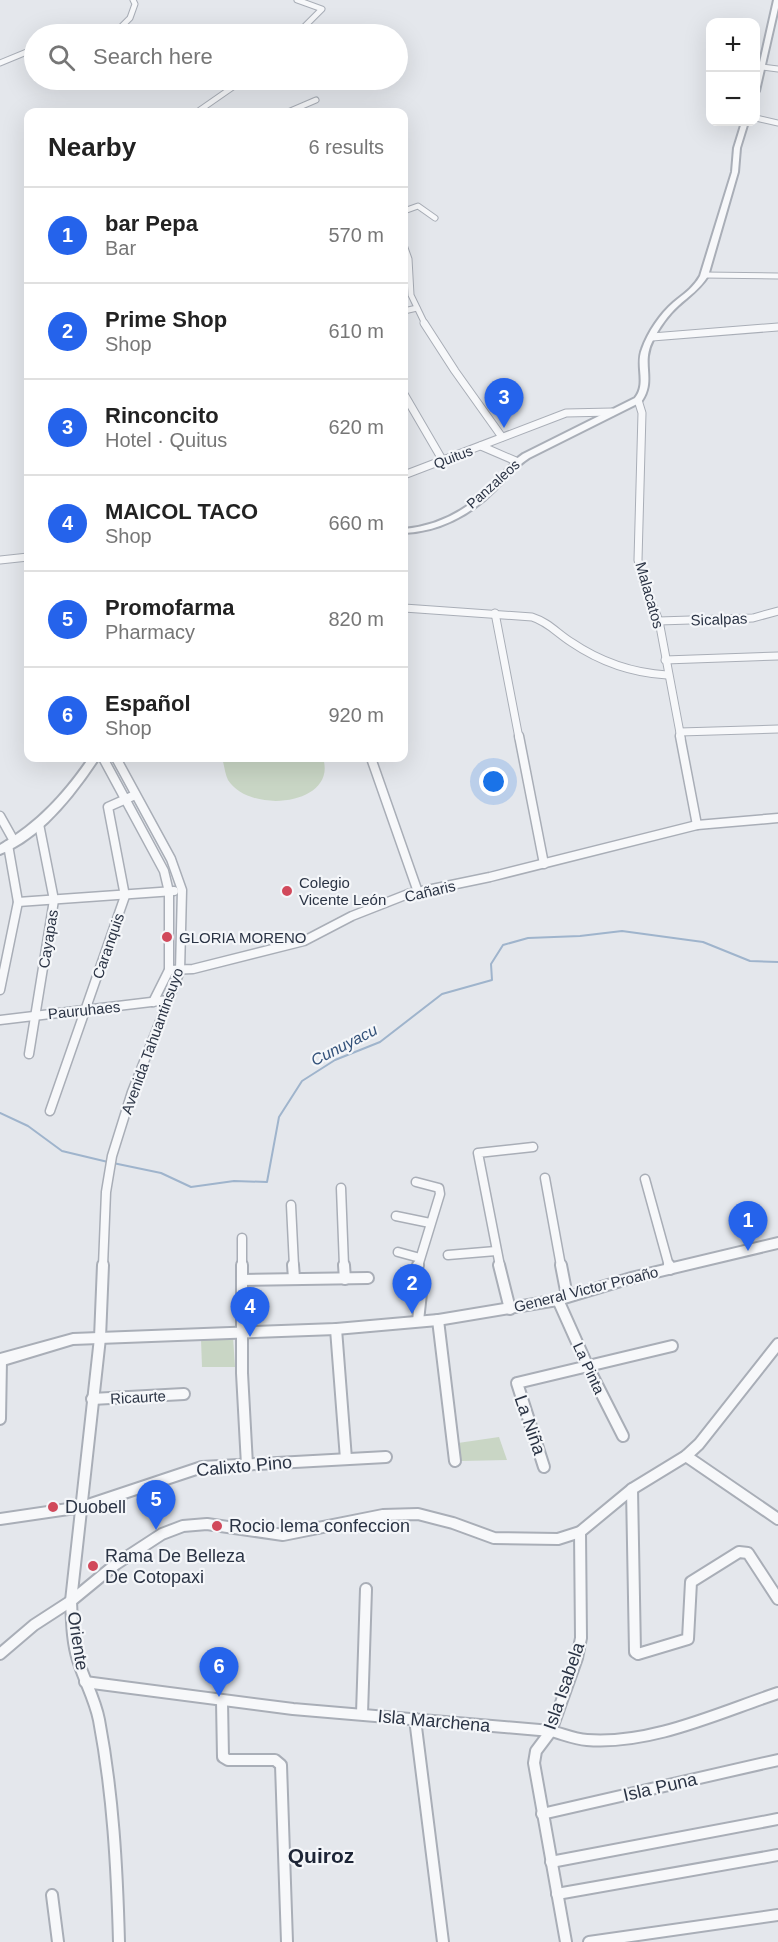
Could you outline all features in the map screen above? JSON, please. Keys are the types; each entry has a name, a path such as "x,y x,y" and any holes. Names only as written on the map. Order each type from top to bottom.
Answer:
{"street":[{"path":"124,24 131,17 135,4 133,0"},
{"path":"297,0 322,9 307,24"},
{"path":"760,76 777,0"},
{"path":"0,63 24,53"},
{"path":"762,68 778,69"},
{"path":"203,108 229,90"},
{"path":"297,108 316,100"},
{"path":"760,119 778,123"},
{"path":"638,400 646,389 644,353 668,313 697,288 704,275 735,172 737,148 744,126"},
{"path":"408,210 418,206 435,218"},
{"path":"704,275 778,276"},
{"path":"408,289 454,369 502,437"},
{"path":"408,310 417,308"},
{"path":"652,338 778,327"},
{"name":"Panzaleos","path":"408,531 424,529 468,509 518,462 570,432 638,400"},
{"name":"Malacatos","path":"638,400 642,413 638,560 643,581 659,621 667,675 697,825"},
{"path":"408,401 443,461"},
{"name":"Quitus","path":"408,474 567,413 612,412"},
{"path":"481,446 518,462"},
{"path":"0,560 24,557"},
{"path":"408,608 495,613 540,619 571,641 599,656 639,670 667,675"},
{"name":"Sicalpas","path":"659,621 753,618 778,611"},
{"path":"495,613 544,864"},
{"path":"665,660 778,656"},
{"path":"680,732 778,729"},
{"path":"8,845 39,824 69,795 91,762"},
{"name":"Avenida Tahuantinsuyo","path":"105,762 164,871 170,891 169,970 153,1002"},
{"name":"Avenida Tahuantinsuyo","path":"100,1338 107,1181 112,1156 128,1103 180,971 182,890 171,860 118,762"},
{"path":"372,762 418,892"},
{"name":"Caranquis","path":"51,1111 125,896 108,807 135,795"},
{"path":"0,816 8,845 18,902 0,990"},
{"name":"Cañaris","path":"169,970 180,971 304,941 365,910 418,892 544,864 697,825 778,818"},
{"name":"Cayapas","path":"29,1054 54,900 39,824"},
{"path":"18,902 125,896 182,890"},
{"name":"Pauruhaes","path":"0,1020 168,1000"},
{"path":"510,1309 496,1251 478,1153 533,1147"},
{"name":"La Pinta","path":"545,1178 563,1298 588,1367 623,1436"},
{"path":"645,1179 670,1269"},
{"path":"416,1182 439,1188 440,1194 415,1276 422,1284 418,1321"},
{"path":"341,1188 345,1279"},
{"path":"291,1206 294,1278"},
{"path":"396,1216 430,1223"},
{"path":"242,1238 242,1373 247,1465"},
{"name":"General Victor Proaño","path":"1,1360 58,1342 100,1338 336,1329 438,1320 563,1298 778,1242"},
{"path":"448,1255 496,1251"},
{"path":"398,1252 420,1258"},
{"path":"242,1281 368,1278"},
{"path":"438,1320 455,1461"},
{"path":"336,1329 346,1459"},
{"name":"Oriente","path":"100,1338 71,1601 72,1631 85,1682 98,1710 106,1757 117,1854 119,1942"},
{"path":"0,1654 34,1625 71,1601 116,1564 162,1534 183,1526 207,1524 283,1535 383,1515 418,1514 453,1523 494,1538 558,1539 580,1532 632,1489 686,1456 699,1444 778,1344"},
{"path":"588,1367 672,1346"},
{"path":"0,1419 1,1360"},
{"name":"La Niña","path":"544,1467 517,1383 588,1367"},
{"name":"Ricaurte","path":"92,1399 184,1394"},
{"path":"686,1456 778,1519"},
{"name":"Calixto Pino","path":"0,1520 82,1507 193,1468 387,1457"},
{"path":"632,1489 635,1652 638,1654 688,1639 691,1582 739,1552 748,1553 778,1599"},
{"name":"Isla Isabela","path":"566,1942 534,1763 536,1751 551,1731 577,1658 581,1638 580,1532"},
{"path":"362,1714 366,1588"},
{"name":"Isla Marchena","path":"85,1682 222,1701 551,1731 588,1740 620,1738 659,1730 778,1693"},
{"path":"222,1701 223,1757 228,1760 275,1760 281,1765 287,1942"},
{"path":"415,1719 443,1942"},
{"name":"Isla Puna","path":"542,1814 778,1760"},
{"path":"551,1862 777,1822"},
{"path":"557,1894 778,1855"},
{"path":"52,1895 58,1942"},
{"path":"589,1942 778,1915"}],"green space":[{"path":"223,762 323,762 324,774 318,786 305,795 289,800 272,801 254,798 239,791 226,775"},
{"path":"233,1337 235,1367 202,1367 201,1339"},
{"path":"499,1437 507,1460 461,1461 458,1443"}],"waterway":[{"name":"Cunuyacu","path":"113,1163 161,1173 191,1187 234,1181 267,1182 279,1117 302,1081 335,1060 380,1042 442,994 492,980 491,964 503,945 528,938 580,936 622,931 703,942 750,961 778,962"},
{"name":"Cunuyacu","path":"0,1113 28,1126 62,1151 108,1162"}],"place":[{"name":"Rinconcito","path":"504,428"},
{"name":"Colegio Vicente León","path":"287,891"},
{"name":"GLORIA MORENO","path":"167,937"},
{"name":"bar Pepa","path":"748,1251"},
{"name":"Prime Shop","path":"412,1314"},
{"name":"MAICOL TACO","path":"250,1337"},
{"name":"Duobell","path":"53,1507"},
{"name":"Rocio lema confeccion","path":"217,1526"},
{"name":"Promofarma","path":"156,1530"},
{"name":"Rama De Belleza De Cotopaxi","path":"93,1566"},
{"name":"Español","path":"219,1697"}],"district":[{"name":"Quiroz","path":"321,1855"}]}
